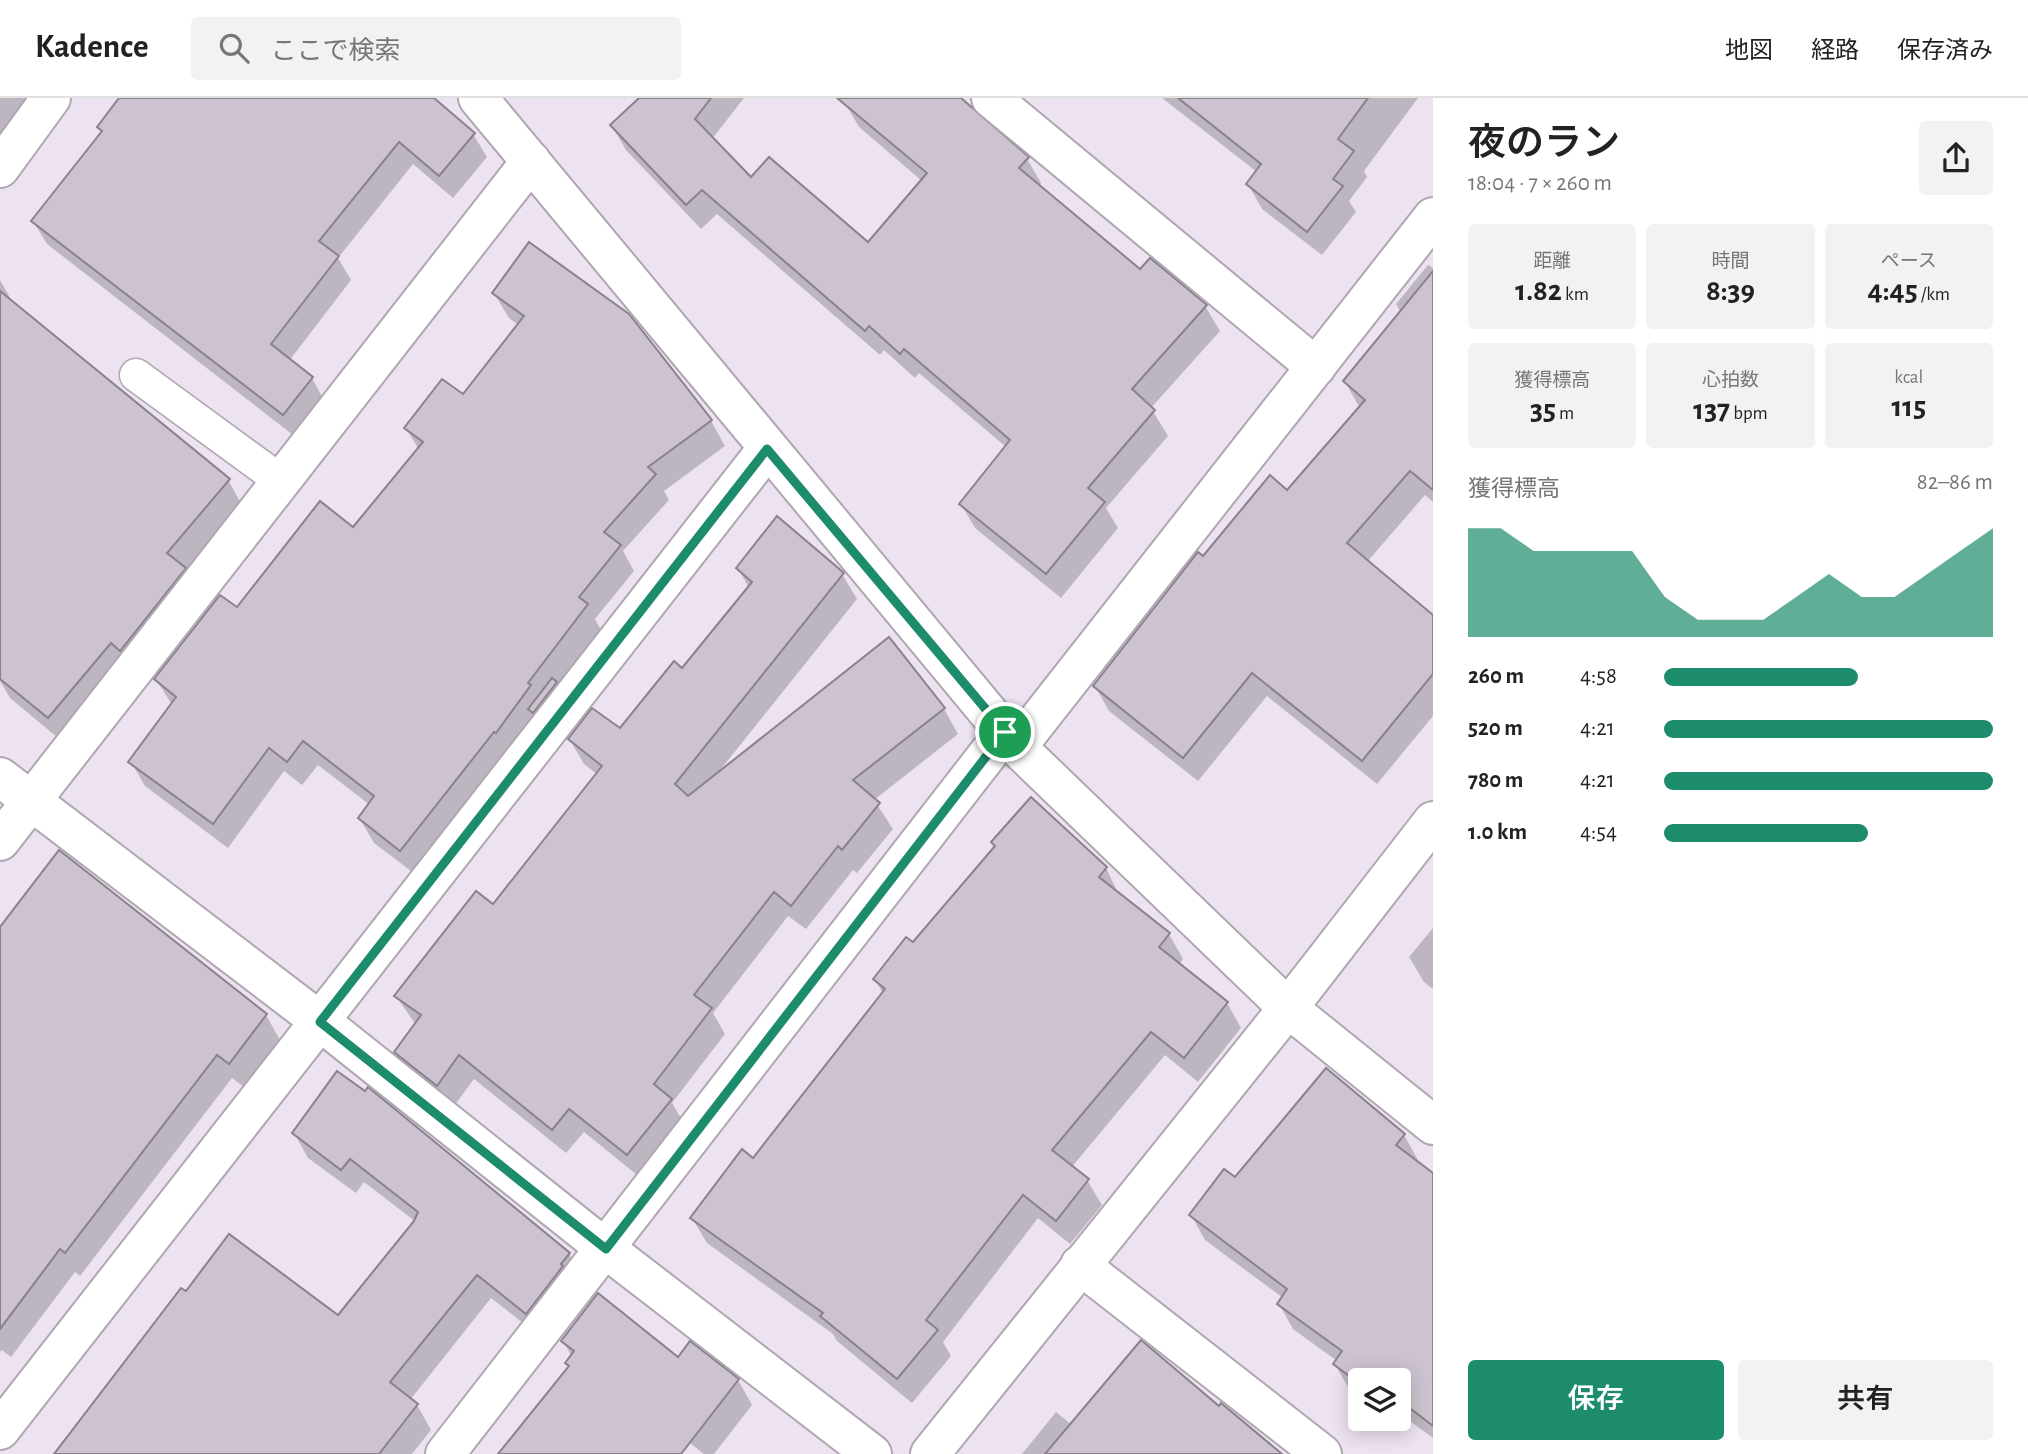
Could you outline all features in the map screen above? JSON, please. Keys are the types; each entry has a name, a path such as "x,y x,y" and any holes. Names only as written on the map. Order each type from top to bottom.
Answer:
{"street":[{"path":"0,168 51,98"},
{"path":"478,98 1011,740 1288,1007 1433,1125"},
{"path":"991,98 1316,367"},
{"path":"0,841 531,161"},
{"path":"445,1454 1011,740 1316,367 1433,217"},
{"path":"0,1430 767,449"},
{"path":"0,777 320,1022 606,1249 872,1454"},
{"path":"930,1454 1288,1007 1433,821"},
{"path":"1080,1265 1322,1454"}],"lane":[{"path":"136,375 281,481"}],"building":[{"path":"119,98 434,98 475,133 439,176 399,142 319,241 339,256 271,344 313,377 283,415 31,221 102,131 97,127"},
{"path":"639,98 711,98 695,119 751,177 769,157 868,242 927,173 837,98 961,98 1029,157 1019,168 1140,269 1150,258 1207,305 1132,389 1155,410 1088,488 1105,502 1046,574 959,504 1010,440 904,349 900,354 869,326 865,331 702,190 686,205 610,125"},
{"path":"1178,98 1368,98 1338,139 1354,151 1333,179 1343,186 1307,232 1246,184 1261,164"},
{"path":"529,242 629,314 712,420 648,467 656,474 604,532 621,545 579,597 588,604 528,683 531,685 496,733 494,732 400,851 358,818 374,796 303,741 287,762 269,748 213,824 128,762 176,697 154,679 220,595 237,607 320,501 353,527 423,442 404,428 442,379 463,394 524,316 492,293"},
{"path":"1433,271 1433,490 1410,471 1347,543 1433,615 1433,674 1362,761 1252,673 1183,758 1093,686 1198,552 1203,556 1270,475 1287,490 1365,400 1343,381"},
{"path":"0,291 230,479 167,553 186,568 120,651 111,643 48,718 0,679"},
{"path":"777,516 844,573 675,784 688,796 889,637 945,708 853,780 880,803 842,850 838,846 791,906 774,892 694,995 712,1008 654,1084 672,1099 627,1155 569,1109 552,1130 459,1055 437,1086 394,1052 421,1015 394,996 476,891 493,904 602,766 568,739 592,708 620,728 674,661 682,668 752,582 736,568"},
{"path":"552,678 557,682 533,713 528,709"},
{"path":"1031,797 1107,867 1099,877 1170,933 1159,947 1228,1002 1184,1058 1151,1032 1052,1150 1089,1179 1056,1221 1023,1195 926,1320 938,1330 897,1379 820,1316 823,1313 690,1218 742,1149 753,1158 885,989 873,979 906,937 913,942 995,846 991,842"},
{"path":"59,850 267,1014 229,1064 217,1055 65,1253 60,1249 0,1329 0,927"},
{"path":"1326,1068 1405,1134 1396,1145 1433,1173 1433,1426 1411,1409 1411,1368 1348,1368 1348,1375 1333,1364 1342,1351 1277,1304 1287,1289 1189,1215 1224,1169 1235,1177"},
{"path":"337,1071 365,1091 368,1087 570,1253 561,1264 563,1266 526,1314 477,1275 390,1382 418,1404 379,1454 54,1454 181,1288 186,1291 229,1234 338,1315 414,1221 418,1212 350,1159 341,1170 292,1133"},
{"path":"598,1293 678,1357 690,1341 739,1379 681,1454 498,1454 569,1366 565,1363 574,1351 561,1341"},
{"path":"1141,1340 1219,1406 1221,1403 1282,1454 1045,1454"}],"route":[{"path":"767,449 1005,732 606,1249 320,1022 767,449"}]}
